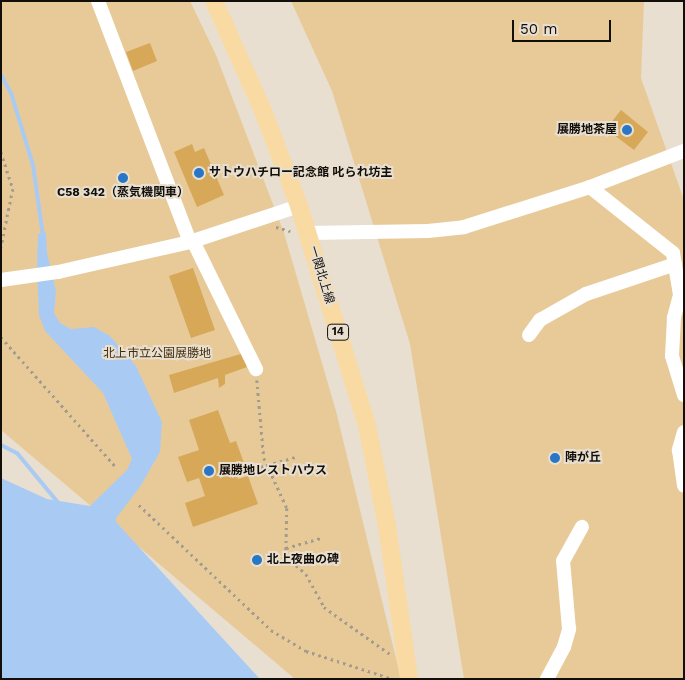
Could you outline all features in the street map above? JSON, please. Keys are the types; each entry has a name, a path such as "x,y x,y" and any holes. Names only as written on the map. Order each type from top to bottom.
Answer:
{"main road":[{"name":"一関北上線","path":"214,1 263,111 299,206 366,426 387,526 407,675"}],"street":[{"path":"98,1 191,241 256,369"},
{"path":"308,233 428,231 464,227 590,186 684,151"},
{"path":"590,186 673,253 680,296 674,318 672,356 684,395"},
{"path":"5,280 58,272 191,241 299,206"},
{"path":"529,335 540,320 572,300 675,264"},
{"path":"684,432 680,450 684,486"},
{"path":"547,679 564,647 569,629 563,561 582,528"}],"path":[{"path":"1,152 13,189 1,248"},
{"path":"1,337 114,466"},
{"path":"256,369 267,464 287,508 286,557 306,574 324,607 407,675"},
{"path":"236,474 295,457"},
{"path":"139,504 169,537 271,630 306,651 407,675"},
{"path":"286,548 322,538"}],"green space":[{"name":"北上市立公園展勝地","path":"1,1 190,1 216,55 284,233 336,411 401,679 295,679 1,430"},
{"path":"291,1 644,1 641,78 684,200 684,679 464,679 410,344 332,91"}],"water":[{"path":"46,232 47,253 56,291 54,313 60,323 71,329 94,327 110,336 136,366 162,422 160,452 140,487 116,518 116,522 260,679 1,679 1,478 47,499 90,506 127,470 132,459 103,393 45,331 39,315 37,268 38,234"}],"building":[{"path":"150,43 157,61 133,71 126,52"},
{"name":"展勝地茶屋","path":"621,110 648,132 634,150 606,129"},
{"name":"サトウハチロー記念館 叱られ坊主","path":"192,144 195,152 204,148 224,195 197,207 174,152"},
{"path":"193,268 215,330 191,338 169,276"},
{"path":"244,353 247,367 225,375 225,384 219,388 218,378 174,393 169,375"},
{"name":"展勝地レストハウス","path":"218,410 230,443 236,441 244,463 234,467 238,479 248,476 258,504 193,527 185,503 205,496 199,478 187,482 178,457 199,450 189,420"}],"waterway":[{"path":"1,75 11,93 33,165 43,236"},
{"path":"1,445 17,453 60,505"}],"place":[{"name":"展勝地茶屋","path":"627,130"},
{"name":"サトウハチロー記念館 叱られ坊主","path":"199,173"},
{"name":"C58 342（蒸気機関車）","path":"123,178"},
{"name":"陣が丘","path":"555,458"},
{"name":"展勝地レストハウス","path":"209,471"},
{"name":"北上夜曲の碑","path":"257,560"}]}
